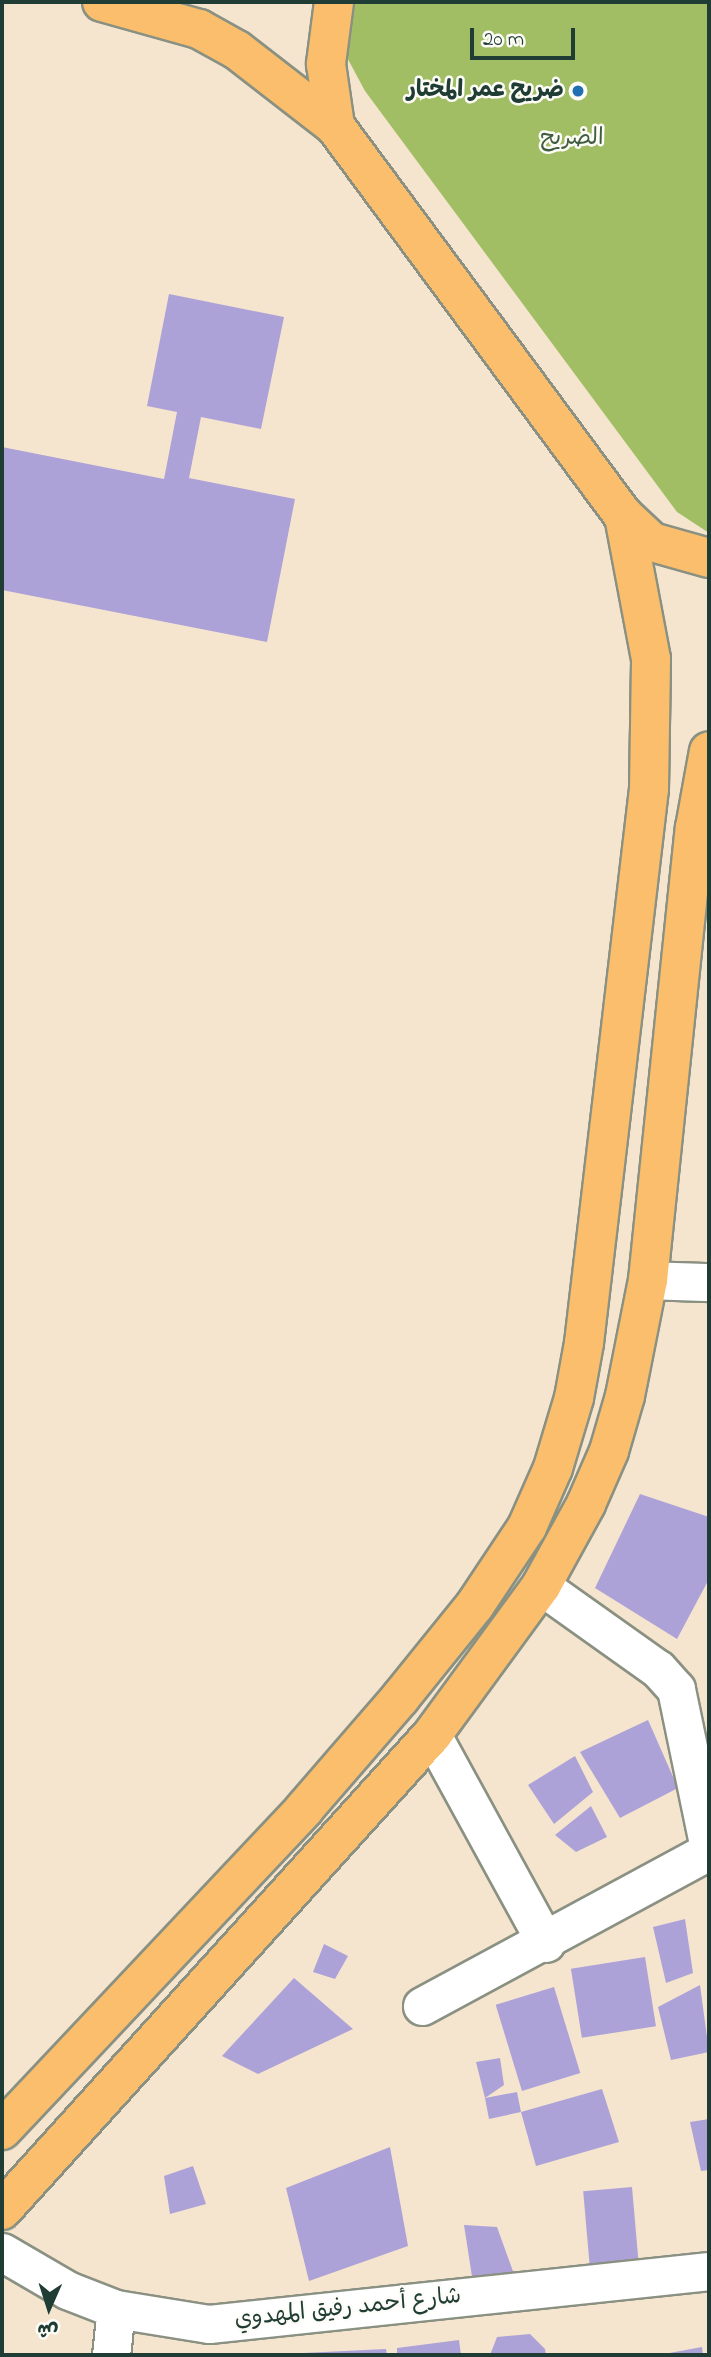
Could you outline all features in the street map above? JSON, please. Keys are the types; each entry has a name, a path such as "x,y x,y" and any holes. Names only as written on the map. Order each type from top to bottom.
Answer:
{"main road":[{"path":"102,2 208,34 237,50 335,126 624,516 652,542 709,558"},
{"path":"334,2 326,64 335,126"},
{"path":"2,2130 304,1810 400,1698 475,1605 527,1527 554,1468 575,1398 584,1343 649,789 651,659 624,516"},
{"path":"2,2210 432,1735 541,1586 609,1451 625,1396 648,1280 695,828 709,751"}],"street":[{"path":"648,1280 709,1282"},
{"path":"422,2006 546,1942 709,1850 676,1689 658,1669 541,1586"},
{"path":"432,1735 546,1942"},
{"name":"شارع أحمد رفيق المهدوي","path":"2,2252 67,2290 116,2309 209,2324 709,2271"},
{"path":"111,2355 116,2309"}],"green space":[{"name":"الضريح","path":"355,2 709,2 709,533 677,512 365,91 343,50"}],"building":[{"path":"169,294 284,317 261,429 201,417 189,478 295,499 267,642 2,590 2,447 164,479 177,412 147,406"},
{"path":"640,1494 709,1517 709,1579 677,1639 595,1588"},
{"path":"648,1720 678,1788 620,1818 580,1752"},
{"path":"575,1756 593,1792 554,1824 528,1785"},
{"path":"591,1806 607,1837 576,1852 555,1835"},
{"path":"685,1919 693,1973 666,1983 653,1927"},
{"path":"324,1944 348,1956 335,1979 313,1972"},
{"path":"645,1957 656,2026 582,2038 571,1969"},
{"path":"294,1978 353,2029 258,2074 222,2056"},
{"path":"700,1985 709,2052 671,2060 658,2007"},
{"path":"554,1987 580,2073 522,2091 496,2005"},
{"path":"500,2058 504,2085 485,2098 476,2062"},
{"path":"602,2089 619,2142 536,2166 521,2112"},
{"path":"517,2092 521,2112 489,2119 485,2098"},
{"path":"709,2119 709,2170 701,2171 690,2122"},
{"path":"390,2147 408,2246 309,2281 286,2188"},
{"path":"193,2166 206,2204 170,2214 164,2176"},
{"path":"632,2187 639,2266 590,2270 583,2191"},
{"path":"464,2225 497,2227 514,2274 473,2283"},
{"path":"530,2334 545,2349 546,2355 490,2355 497,2337"},
{"path":"459,2340 461,2355 397,2355 397,2348"},
{"path":"702,2347 703,2355 664,2355 664,2354"},
{"path":"386,2349 387,2355 303,2355 303,2353"}],"place":[{"name":"ضريح عمر المختار","path":"578,91"}]}
